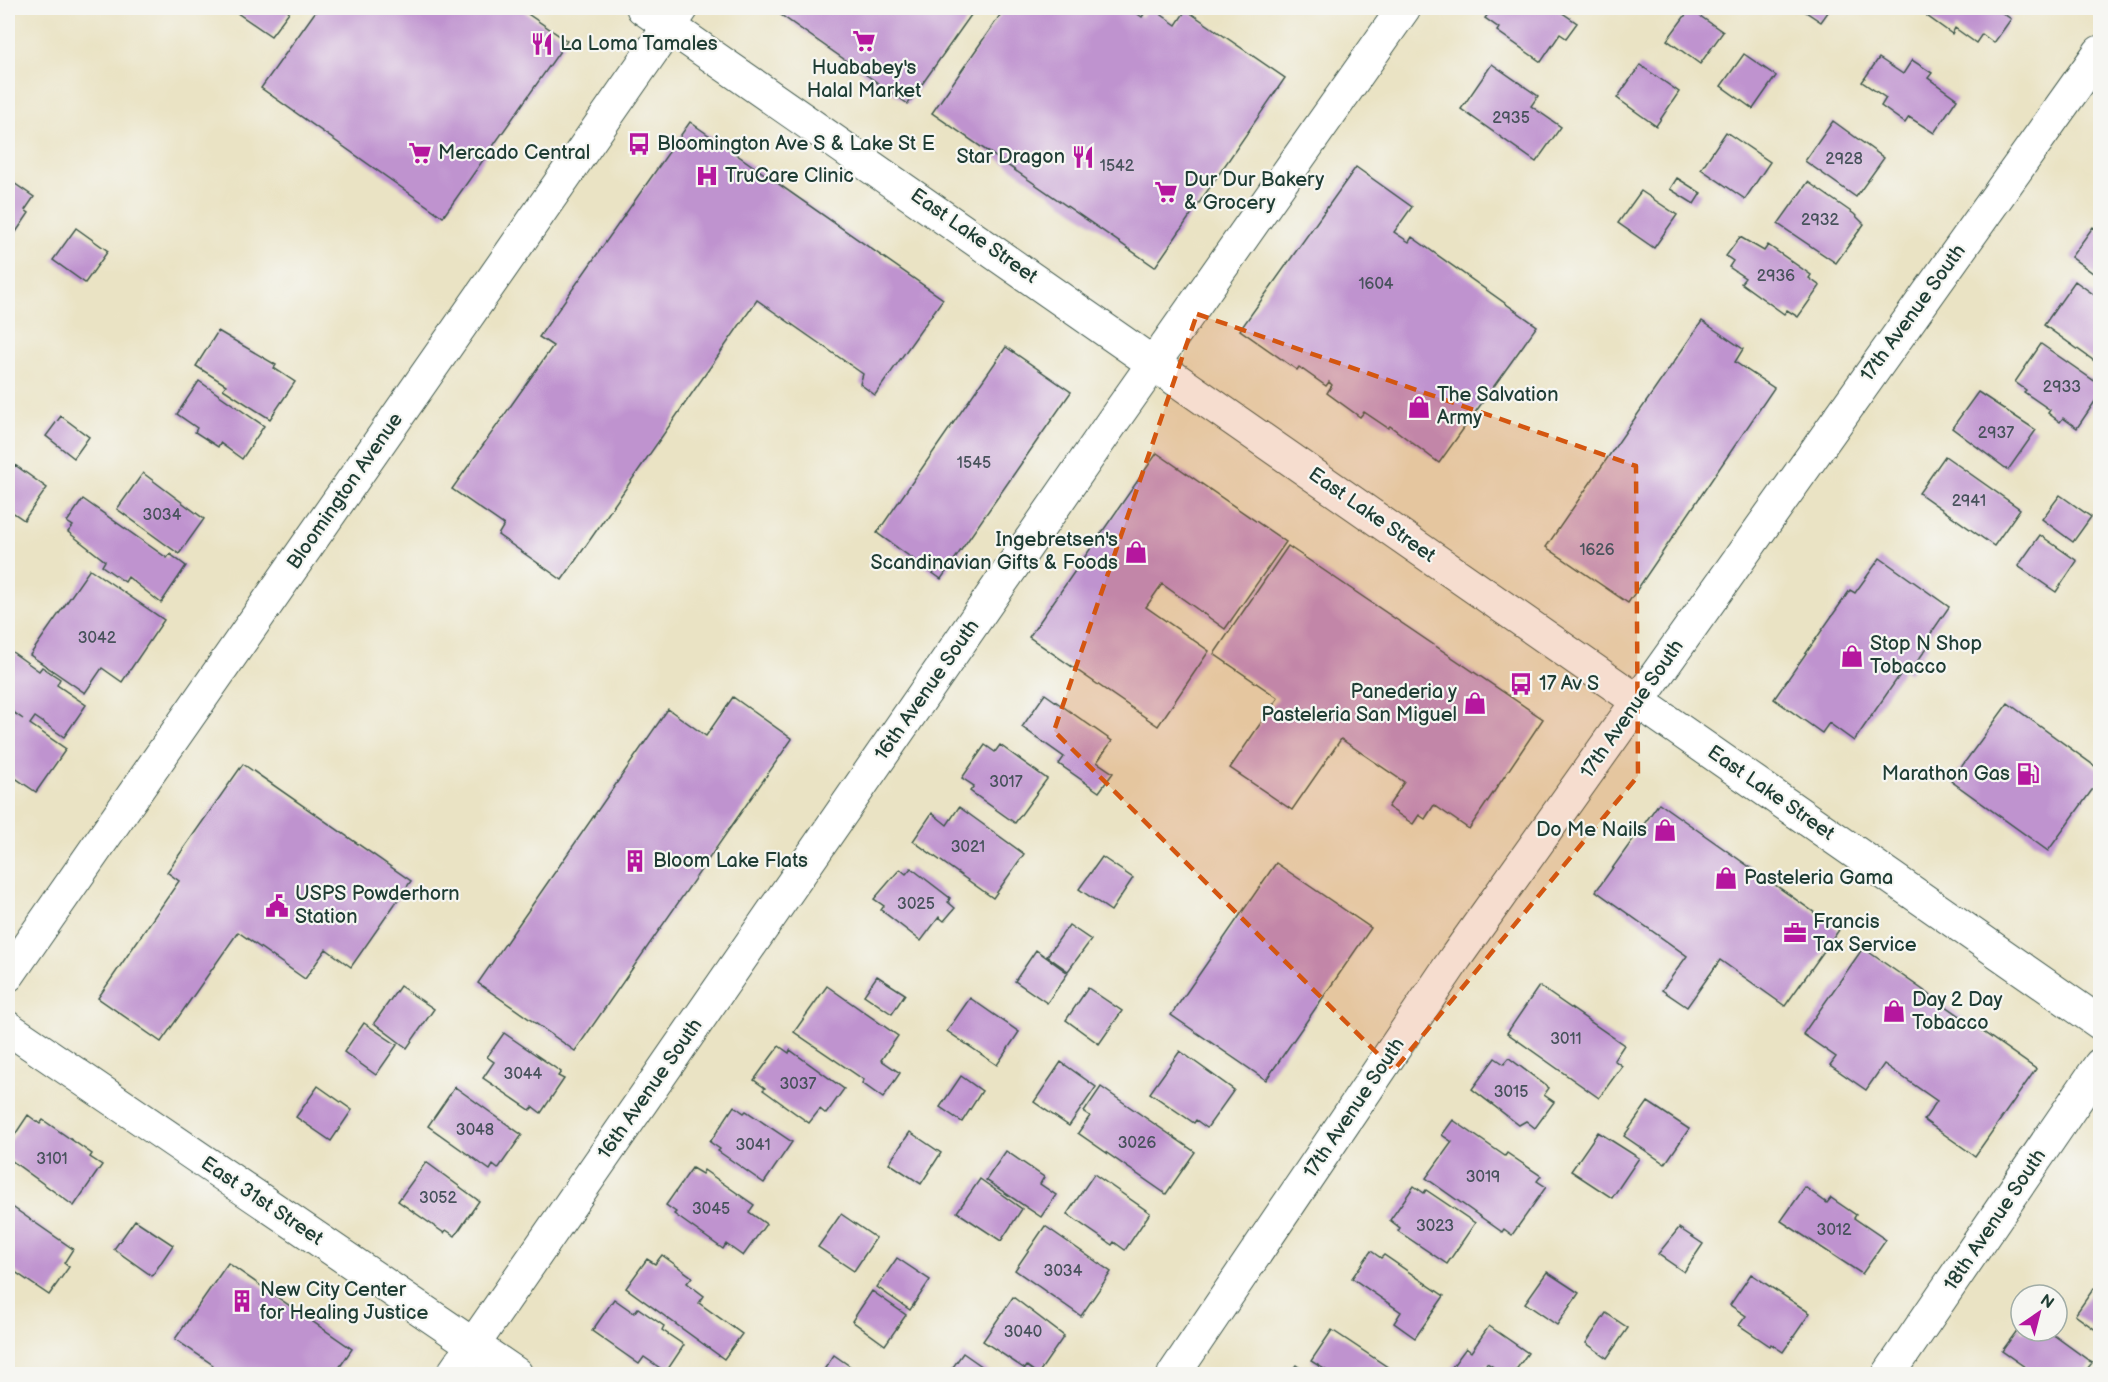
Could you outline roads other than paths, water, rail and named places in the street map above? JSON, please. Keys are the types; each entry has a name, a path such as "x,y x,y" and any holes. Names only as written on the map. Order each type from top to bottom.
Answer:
{"street":[{"name":"East Lake Street","path":"643,8 676,16 1154,362 2100,1023"},
{"name":"16th Avenue South","path":"453,1374 1154,362 1404,8"},
{"name":"Bloomington Avenue","path":"8,975 676,16"},
{"name":"17th Avenue South","path":"1174,1374 1456,957 1842,411 2100,52"},
{"name":"East 31st Street","path":"8,1028 516,1374"},
{"name":"18th Avenue South","path":"1889,1374 2100,1065"}],"place":[{"name":"Huababey's Halal Market","path":"864,41"},
{"name":"La Loma Tamales","path":"542,44"},
{"name":"Bloomington Ave S & Lake St E","path":"639,144"},
{"name":"Mercado Central","path":"420,153"},
{"name":"Star Dragon","path":"1083,157"},
{"name":"TruCare Clinic","path":"707,176"},
{"name":"Dur Dur Bakery & Grocery","path":"1166,192"},
{"name":"The Salvation Army","path":"1419,407"},
{"name":"Ingebretsen's Scandinavian Gifts & Foods","path":"1136,552"},
{"name":"Stop N Shop Tobacco","path":"1852,656"},
{"name":"17 Av S","path":"1521,684"},
{"name":"Panederia y Pasteleria San Miguel","path":"1475,703"},
{"name":"Marathon Gas","path":"2028,774"},
{"name":"Do Me Nails","path":"1665,830"},
{"name":"Bloom Lake Flats","path":"635,861"},
{"name":"Pasteleria Gama","path":"1726,878"},
{"name":"USPS Powderhorn Station","path":"277,906"},
{"name":"Francis Tax Service","path":"1795,933"},
{"name":"Day 2 Day Tobacco","path":"1894,1011"},
{"name":"New City Center for Healing Justice","path":"242,1301"}]}
